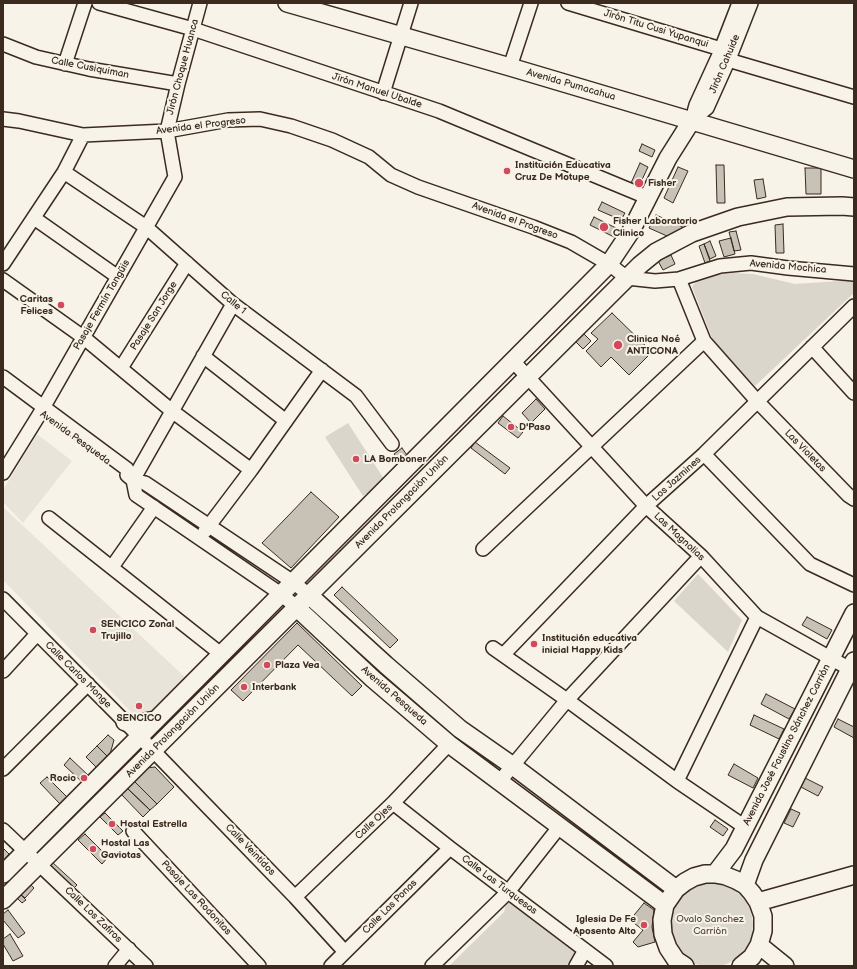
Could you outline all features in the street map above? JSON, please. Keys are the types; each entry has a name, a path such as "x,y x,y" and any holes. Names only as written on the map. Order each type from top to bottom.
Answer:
{"main road":[{"name":"Avenida Pumacahua","path":"287,3 692,120 854,169"},
{"name":"Jirón Cahuide","path":"609,264 631,231 668,158 692,120"},
{"name":"Avenida Prolongación Unión","path":"3,900 627,278 656,252 692,232 738,217 787,207 854,207"},
{"name":"Avenida Prolongación Unión","path":"3,874 609,264"},
{"path":"406,469 421,484"},
{"name":"Avenida Pesqueda","path":"309,595 460,730 513,766 676,889"},
{"name":"Avenida Pesqueda","path":"296,608 373,679 449,744 665,905"},
{"name":"Avenida José Faustino Sánchez Carrión","path":"715,874 734,849 854,613"},
{"path":"745,885 754,860 852,665"},
{"path":"125,722 135,724 155,720"},
{"path":"685,966 676,960 668,948 663,934 662,920 665,905 676,889 685,882 694,877 705,874 715,874 731,878 745,885 758,902 763,916 763,931 759,945 752,957 742,966"},
{"path":"758,902 854,875"},
{"path":"759,945 785,966"}],"street":[{"path":"65,64 85,3"},
{"name":"Jirón Manuel Ubalde","path":"99,3 193,30 438,111 649,198"},
{"name":"Jirón Choque Huanca","path":"167,131 200,3"},
{"path":"383,93 411,3"},
{"path":"510,67 531,3"},
{"name":"Jirón Titu Cusi Yupanqui","path":"568,3 722,55 854,97"},
{"name":"Jirón Cahuide","path":"722,55 739,3"},
{"name":"Jirón Cahuide","path":"692,120 696,105 751,3"},
{"name":"Calle Cusiquiman","path":"3,44 36,57 65,64 178,84"},
{"name":"Avenida el Progreso","path":"3,119 19,121 82,135 167,131 228,120 260,119 292,126 332,140 369,157 391,174 418,187 533,227 571,242 609,264"},
{"name":"Pasaje Fermín Tangüis","path":"3,472 42,411 175,177 167,131"},
{"path":"5,257 34,218 64,172 82,135"},
{"name":"Calle 1","path":"64,172 146,227 233,304 356,396 392,444"},
{"path":"34,218 118,277"},
{"name":"Pasaje San Jorge","path":"121,368 187,263"},
{"name":"Avenida Mochica","path":"627,278 655,281 679,279 720,266 751,263 854,274"},
{"path":"609,264 627,278"},
{"name":"Las Violetas","path":"679,279 704,341 757,401 848,496 854,499"},
{"path":"3,280 83,337 172,411 252,470"},
{"path":"133,480 233,304"},
{"name":"Los Jazmines","path":"567,700 498,652 646,506 704,454 854,306"},
{"path":"484,549 704,341"},
{"path":"812,347 854,393"},
{"path":"203,356 286,421"},
{"name":"Las Magnolias","path":"513,361 529,376 646,506 701,556 757,617 831,658 852,665"},
{"path":"200,537 252,470 322,370"},
{"name":"Avenida Pesqueda","path":"3,377 24,392 42,411 133,480 145,483 209,526 287,588 296,608"},
{"path":"704,454 810,564 854,585"},
{"name":"Avenida Pesqueda","path":"133,480 136,495 200,537 287,588 309,595"},
{"path":"112,567 154,506"},
{"path":"49,518 221,654"},
{"path":"500,781 567,700 701,556"},
{"name":"Calle Carlos Monge","path":"3,599 153,751"},
{"path":"677,781 757,617"},
{"path":"3,671 37,634"},
{"path":"373,679 386,665"},
{"path":"3,769 88,684"},
{"path":"567,700 677,781 745,827"},
{"name":"Calle Ojes","path":"295,897 394,803 449,744"},
{"name":"Calle Veintidos","path":"153,751 295,897 345,952"},
{"name":"Calle Las Turquesas","path":"394,803 450,848 606,966"},
{"path":"432,966 508,892 560,826"},
{"name":"Calle Los Zafiros","path":"3,830 146,966"},
{"name":"Pasaje Las Rodonitas","path":"133,831 259,966"},
{"name":"Calle Las Ponas","path":"331,966 450,848"},
{"path":"115,966 129,949"},
{"path":"576,966 585,950"}],"shaded area":[{"path":"37,434 72,461 23,523 3,502 3,490"},
{"name":"SENCICO Zonal Trujillo","path":"3,507 187,679 156,713 132,713 3,580"}],"green space":[{"path":"733,273 753,274 795,284 854,280 854,293 755,386 715,345 692,287 699,277"},
{"name":"LA Bomboner","path":"348,423 386,482 363,496 325,437"},
{"path":"698,574 742,620 728,652 674,601"},
{"name":"Ovalo Sanchez Carrión","path":"711,883 727,886 741,895 750,909 753,925 750,941 741,955 727,964 711,967 695,964 681,955 672,941 669,925 672,909 681,895 695,886"},
{"path":"514,902 518,905 519,909 567,946 572,946 575,949 576,953 569,966 449,966 504,912 506,904"}],"building":[{"path":"642,144 655,150 652,157 639,151"},
{"path":"640,163 648,167 639,186 631,183"},
{"path":"716,165 724,165 725,203 717,203"},
{"path":"678,167 688,171 673,203 664,198"},
{"path":"805,168 821,168 821,194 806,194"},
{"path":"763,179 766,197 757,199 754,180"},
{"path":"602,202 625,213 621,220 598,210"},
{"path":"656,215 683,227 680,232 667,236 649,228"},
{"name":"Fisher Laboratorio Clinico","path":"594,217 618,229 614,237 590,225"},
{"path":"783,224 784,253 776,253 775,225"},
{"path":"736,231 741,250 734,251 729,232"},
{"path":"731,238 735,254 724,257 719,241"},
{"path":"710,241 716,256 710,259 704,244"},
{"path":"704,244 710,261 705,263 699,246"},
{"path":"671,255 675,264 663,270 658,261"},
{"name":"Clinica Noé ANTICONA","path":"612,313 652,352 629,375 611,357 601,367 586,351 598,339 591,333"},
{"path":"584,334 591,341 583,349 576,342"},
{"path":"536,399 545,409 531,423 522,413"},
{"name":"D'Paso","path":"503,416 523,432 518,438 498,423"},
{"path":"475,442 510,468 505,474 471,448"},
{"path":"402,448 409,458 401,463 394,454"},
{"path":"311,492 339,517 291,568 262,543"},
{"path":"342,587 398,640 390,648 334,595"},
{"path":"807,617 832,630 827,639 802,625"},
{"name":"Plaza Vea","path":"297,623 362,686 352,696 298,645 243,701 231,690"},
{"path":"766,694 795,709 789,719 761,704"},
{"path":"754,715 784,729 779,739 750,725"},
{"path":"838,719 854,727 854,738 834,727"},
{"path":"108,735 114,740 108,757 97,746"},
{"path":"97,746 108,757 97,768 86,757"},
{"path":"70,758 89,776 83,783 64,765"},
{"path":"734,764 758,778 753,788 728,775"},
{"path":"155,767 174,787 157,804 134,781 147,768"},
{"path":"47,777 67,797 60,804 40,783"},
{"path":"805,778 823,787 818,796 801,787"},
{"path":"134,781 157,804 150,810 127,788"},
{"path":"127,788 150,810 143,817 121,794"},
{"path":"791,809 800,813 793,827 784,823"},
{"name":"Hostal Estrella","path":"105,813 123,831 118,835 100,817"},
{"path":"715,820 728,829 723,836 710,827"},
{"name":"Hostal Las Gaviotas","path":"85,834 108,857 102,864 78,840"},
{"path":"3,848 9,854 3,861"},
{"path":"52,862 77,885 73,889 49,866"},
{"path":"28,882 34,888 25,898 18,892"},
{"path":"18,892 26,900 22,903 14,895"},
{"name":"Iglesia De Fe Aposento Alto","path":"644,903 654,910 652,927 655,942 638,947 633,942 643,930 630,920"},
{"path":"8,910 25,933 18,938 3,920 3,914"},
{"path":"10,934 23,956 13,961 3,944 3,939"}],"place":[{"name":"Institución Educativa Cruz De Motupe","path":"507,171"},
{"name":"Fisher","path":"639,183"},
{"name":"Fisher Laboratorio Clinico","path":"604,227"},
{"name":"Caritas Felices","path":"61,305"},
{"name":"Clinica Noé ANTICONA","path":"618,345"},
{"name":"D'Paso","path":"511,427"},
{"name":"LA Bomboner","path":"356,459"},
{"name":"SENCICO Zonal Trujillo","path":"93,630"},
{"name":"Institución educativa inicial Happy Kids","path":"534,644"},
{"name":"Plaza Vea","path":"267,665"},
{"name":"Interbank","path":"244,687"},
{"name":"SENCICO","path":"139,706"},
{"name":"Rocio","path":"84,778"},
{"name":"Hostal Estrella","path":"112,824"},
{"name":"Hostal Las Gaviotas","path":"93,849"},
{"name":"Iglesia De Fe Aposento Alto","path":"644,925"}]}
